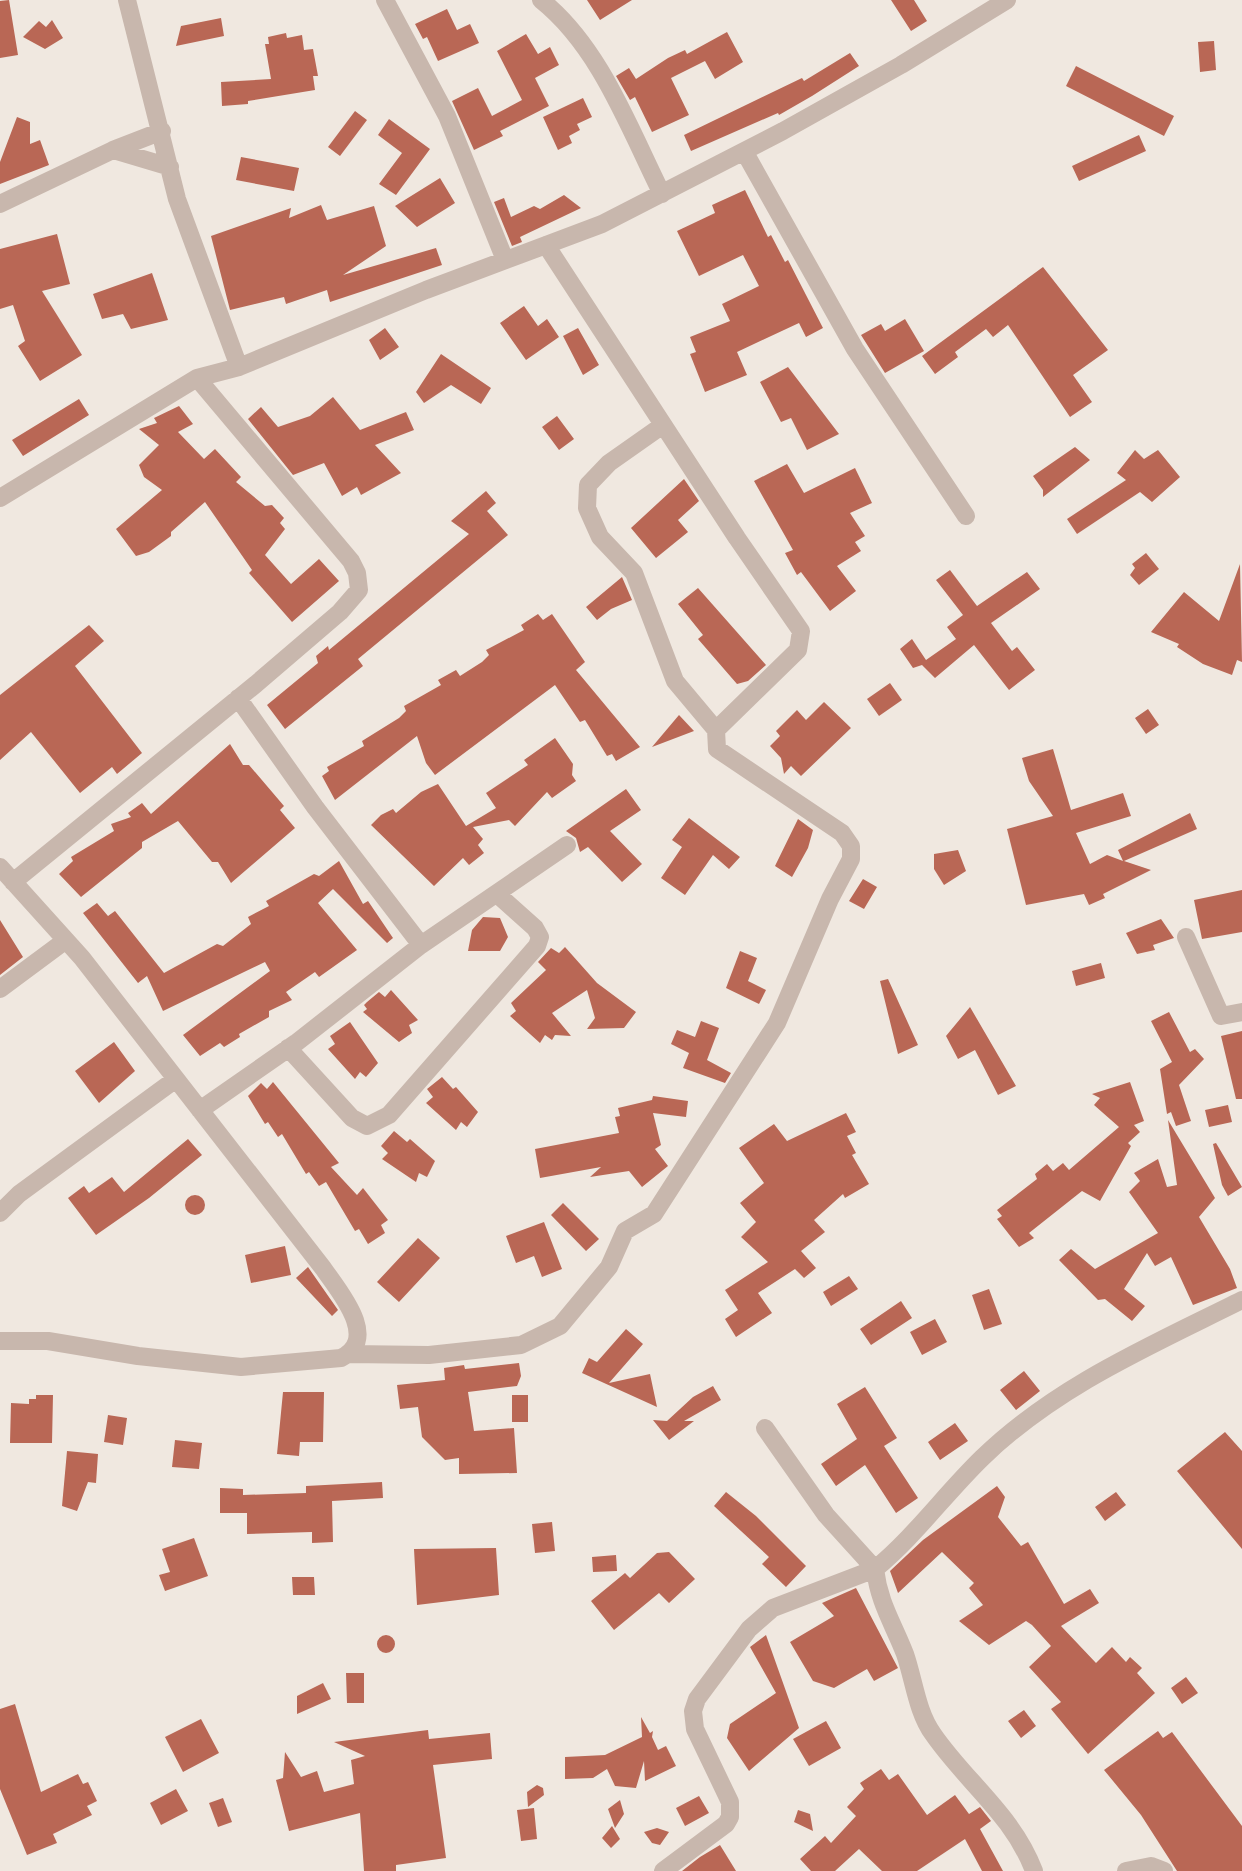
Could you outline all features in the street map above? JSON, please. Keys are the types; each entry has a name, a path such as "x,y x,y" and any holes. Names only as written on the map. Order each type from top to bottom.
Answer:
{"street":[{"path":"127,0 170,166 198,260 239,367"},
{"path":"385,0 447,116 505,261"},
{"path":"541,0 574,31 616,102 662,194"},
{"path":"0,498 197,378 239,367 602,224 744,151 901,65 980,7 1007,0"},
{"path":"0,204 113,150 162,131"},
{"path":"113,150 170,166"},
{"path":"744,151 855,349 966,516"},
{"path":"546,245 801,631 798,650 716,730"},
{"path":"13,882 239,698 340,612 359,590 357,573 333,539 197,378"},
{"path":"0,1341 48,1341 138,1356 241,1367 315,1361 349,1354 429,1355 521,1345 560,1326 609,1267 625,1231 654,1214 777,1023 830,898 851,859 851,846 842,833 717,749 716,730 676,681 634,573 600,537 587,508 588,485 609,463 663,425"},
{"path":"239,698 315,807 421,945"},
{"path":"200,1110 288,1048 421,945 568,845"},
{"path":"0,867 66,940 323,1268 349,1306 357,1323 356,1345 349,1354"},
{"path":"288,1048 352,1118 367,1126 388,1115 537,946 540,937 535,928 496,894"},
{"path":"1186,937 1221,1016 1242,1012"},
{"path":"0,989 66,940"},
{"path":"0,1213 19,1194 176,1079"},
{"path":"663,1871 726,1824 730,1817 726,1792 693,1724 697,1699 759,1618 773,1608 875,1569 895,1552 983,1457 1049,1404 1103,1370 1242,1300"},
{"path":"357,1333 376,1355"},
{"path":"765,1428 825,1515 875,1569 881,1605 904,1652 924,1719 934,1735 994,1804 1025,1848 1034,1871"},
{"path":"1126,1871 1151,1866 1164,1871"}],"building":[{"path":"9,0 18,55 0,58 0,1"},
{"path":"587,0 632,0 600,20"},
{"path":"891,0 914,0 927,21 911,31"},
{"path":"447,9 457,30 470,24 479,43 438,61 427,37 423,39 415,24"},
{"path":"221,18 224,36 176,46 181,26"},
{"path":"52,20 63,38 45,49 23,37 39,21 46,27"},
{"path":"727,32 743,62 715,79 705,61 671,78 689,115 652,132 635,97 630,100 616,76 629,68 636,79 668,58 685,50 687,54"},
{"path":"286,33 287,38 302,35 304,50 313,49 318,76 313,76 315,90 248,101 248,104 222,106 221,82 271,79 265,44 269,44 268,37"},
{"path":"526,34 538,54 550,47 559,65 535,78 549,106 500,131 503,136 474,150 452,101 478,88 492,116 522,100 497,51"},
{"path":"1214,41 1216,70 1200,72 1198,42"},
{"path":"850,53 859,66 812,96 779,115 778,113 691,151 684,135 802,78 804,81"},
{"path":"1076,66 1174,116 1164,136 1066,86"},
{"path":"583,98 592,117 577,124 580,130 569,136 572,143 558,150 543,117"},
{"path":"355,111 367,120 340,156 328,147"},
{"path":"17,117 30,122 30,144 40,140 49,165 0,184 0,162"},
{"path":"389,119 430,149 396,195 379,184 402,153 378,135"},
{"path":"1139,135 1146,151 1079,181 1072,166"},
{"path":"241,157 299,168 294,191 236,180"},
{"path":"440,178 455,203 417,227 395,206"},
{"path":"745,190 768,237 771,235 785,262 788,260 823,328 806,337 799,323 737,352 747,375 705,392 690,354 696,352 690,337 730,321 722,304 759,286 743,255 699,276 677,231 715,213 712,205"},
{"path":"564,195 581,208 520,237 522,242 512,246 494,202 504,198 511,217 534,206 540,209"},
{"path":"321,205 327,220 374,206 386,246 343,275 436,248 442,265 330,302 327,290 286,304 284,297 230,310 211,236 291,208 289,218"},
{"path":"57,234 70,284 42,291 82,355 40,381 18,346 25,341 13,305 0,309 0,249"},
{"path":"1043,267 1108,350 1073,375 1092,402 1070,417 1008,325 993,337 986,329 955,352 958,357 935,374 922,356"},
{"path":"152,273 168,320 131,329 123,314 102,319 93,294"},
{"path":"524,306 538,326 547,319 559,337 526,360 500,323"},
{"path":"905,319 924,351 885,373 861,335 881,324 885,331"},
{"path":"385,328 399,347 380,360 369,340"},
{"path":"578,328 599,365 583,375 563,336"},
{"path":"441,354 491,388 481,404 451,385 424,403 416,392"},
{"path":"788,367 839,434 807,450 791,418 781,422 760,382"},
{"path":"333,397 360,430 406,412 414,430 375,445 401,473 361,495 357,487 342,496 324,463 293,475 248,419 261,407 278,427 310,416"},
{"path":"79,399 89,415 23,456 12,440"},
{"path":"179,406 193,424 178,432 204,459 215,449 241,477 236,482 265,506 272,505 284,518 280,523 285,529 265,555 291,584 319,559 339,581 292,622 249,573 252,570 205,502 171,532 171,536 149,552 136,556 116,529 162,490 144,477 139,465 159,445 139,429 157,423 154,418"},
{"path":"557,416 574,439 559,450 542,427"},
{"path":"1075,447 1090,460 1043,497 1043,490 1033,476"},
{"path":"1135,450 1144,459 1158,450 1180,477 1152,502 1140,492 1077,534 1067,519 1126,480 1117,473"},
{"path":"787,464 804,493 855,468 872,503 850,513 865,536 855,542 861,551 837,566 856,591 830,611 801,572 797,575 785,553 793,550 754,481"},
{"path":"684,479 699,501 678,520 688,532 656,558 631,528"},
{"path":"486,491 496,503 487,511 508,535 358,659 363,666 285,729 267,705 318,663 316,656 328,646 329,650 469,534 451,521"},
{"path":"1146,553 1159,569 1139,585 1130,575 1135,568 1132,564"},
{"path":"1240,564 1242,662 1237,660 1232,675 1203,664 1177,647 1179,644 1151,632 1184,592 1219,621"},
{"path":"950,570 977,606 1027,572 1040,589 991,623 1012,651 1017,647 1035,670 1009,690 974,645 935,678 922,665 913,668 900,649 912,639 926,660 956,639 947,627 963,615 936,580"},
{"path":"622,577 632,600 611,609 597,620 586,607"},
{"path":"698,588 766,665 748,681 737,684 698,639 703,635 678,604"},
{"path":"538,614 543,620 552,614 585,662 576,670 640,747 616,761 612,754 607,756 585,720 580,722 555,685 435,775 426,763 417,736 335,800 322,776 329,771 327,767 364,746 362,741 406,711 404,706 441,685 438,680 456,670 460,676 482,662 489,655 486,650 524,630 521,625"},
{"path":"89,625 104,641 75,666 142,753 117,774 112,767 80,793 31,732 0,760 0,695"},
{"path":"890,683 902,700 879,716 867,699"},
{"path":"824,702 851,728 801,776 791,766 784,774 781,758 770,746 780,736 776,731 797,710 806,720"},
{"path":"1148,709 1159,725 1146,734 1135,718"},
{"path":"679,715 694,731 652,747"},
{"path":"555,738 573,764 572,775 576,781 552,798 547,792 515,826 509,820 473,827 483,839 478,845 484,853 469,865 463,858 434,886 371,825 381,815 393,809 396,813 421,792 438,784 466,826 496,808 486,793 528,765 524,760"},
{"path":"230,744 243,765 249,765 284,806 280,810 295,828 231,883 218,862 212,862 178,821 142,842 142,848 81,897 59,874 73,861 71,857 114,831 111,824 131,817 128,813 142,803 151,814"},
{"path":"1053,749 1071,810 1123,793 1131,816 1076,833 1090,864 1107,855 1123,861 1118,850 1190,813 1197,829 1124,861 1151,870 1103,894 1105,898 1089,905 1084,894 1026,905 1007,829 1053,816 1029,781 1022,758"},
{"path":"626,789 641,810 610,831 642,864 622,882 588,847 580,852 576,838 566,831"},
{"path":"689,818 740,857 729,869 713,855 685,895 661,878 682,847 672,840"},
{"path":"798,819 813,830 808,848 792,877 775,866"},
{"path":"958,850 966,871 944,885 934,869 934,854"},
{"path":"339,861 363,904 368,901 393,938 387,943 333,889 318,903 357,950 319,977 315,972 286,992 292,1000 269,1011 269,1017 239,1034 240,1037 224,1047 220,1043 200,1056 183,1035 270,971 265,962 163,1011 147,976 138,983 83,913 97,903 108,916 115,911 164,973 217,944 223,946 251,924 248,917 269,906 266,901 314,874 319,876"},
{"path":"863,879 877,887 864,909 849,901"},
{"path":"1242,890 1242,932 1202,939 1194,900"},
{"path":"483,917 500,918 508,937 500,951 468,951 472,930"},
{"path":"1161,919 1174,938 1153,945 1155,950 1137,954 1126,933"},
{"path":"0,920 23,957 0,975"},
{"path":"565,947 597,983 636,1012 624,1028 587,1029 595,1018 587,990 552,1013 571,1036 555,1035 552,1040 545,1035 540,1043 510,1016 516,1011 511,1003 546,970 538,962 551,948 559,953"},
{"path":"740,951 757,958 748,981 766,990 759,1004 726,988"},
{"path":"1101,963 1105,978 1076,986 1072,971"},
{"path":"888,979 918,1045 898,1054 880,981"},
{"path":"391,990 418,1020 409,1025 412,1033 399,1042 363,1012 367,1009 364,1005 379,992 385,997"},
{"path":"970,1007 1016,1086 998,1095 975,1050 958,1059 946,1036"},
{"path":"1169,1012 1190,1052 1195,1049 1204,1059 1179,1085 1191,1121 1176,1126 1171,1112 1167,1114 1160,1069 1172,1062 1151,1021"},
{"path":"701,1021 719,1028 707,1060 731,1073 725,1083 683,1068 689,1053 671,1044 677,1030 695,1037"},
{"path":"350,1022 378,1063 366,1077 360,1072 355,1079 328,1049 335,1044 330,1036"},
{"path":"1242,1031 1242,1099 1236,1099 1221,1036"},
{"path":"114,1042 135,1071 99,1103 75,1071"},
{"path":"442,1077 453,1089 456,1087 478,1112 467,1127 461,1122 456,1130 426,1103 433,1097 427,1089"},
{"path":"273,1082 339,1163 331,1167 357,1195 363,1188 388,1220 381,1225 385,1233 368,1244 359,1229 355,1231 326,1182 319,1186 309,1172 306,1174 282,1134 278,1137 268,1122 265,1124 248,1096 261,1083 267,1089"},
{"path":"1130,1082 1144,1121 1134,1125 1140,1132 1128,1143 1131,1146 1100,1201 1082,1191 1029,1233 1034,1238 1019,1247 997,1219 1002,1216 997,1210 1037,1179 1035,1174 1047,1164 1053,1171 1063,1163 1069,1170 1119,1127 1094,1105 1100,1098 1092,1094"},
{"path":"653,1096 688,1101 686,1117 653,1113 661,1145 655,1149 668,1166 642,1187 629,1171 590,1177 601,1167 540,1178 535,1149 619,1133 615,1117 620,1116 618,1108 652,1100"},
{"path":"1228,1105 1232,1122 1209,1127 1205,1110"},
{"path":"846,1113 856,1132 847,1136 856,1153 852,1155 869,1184 845,1198 843,1194 814,1220 825,1232 801,1251 816,1268 804,1278 795,1269 758,1293 772,1313 736,1337 725,1319 738,1310 725,1290 768,1262 741,1237 756,1222 740,1203 764,1183 739,1148 774,1124 787,1141"},
{"path":"1168,1120 1215,1198 1199,1217 1230,1269 1237,1288 1193,1305 1171,1257 1155,1266 1147,1253 1124,1289 1145,1306 1132,1321 1105,1299 1098,1300 1059,1260 1071,1249 1095,1269 1158,1233 1129,1192 1140,1181 1134,1173 1158,1159 1167,1187 1177,1185"},
{"path":"394,1131 407,1142 410,1139 435,1161 427,1177 419,1173 416,1182 382,1159 388,1153 381,1146"},
{"path":"188,1139 202,1155 149,1198 96,1235 68,1198 84,1186 89,1193 112,1177 124,1192"},
{"path":"1216,1143 1242,1187 1228,1196 1222,1185 1213,1144"},
{"path":"195,1195 202,1198 205,1205 202,1212 195,1215 188,1212 185,1205 188,1198"},
{"path":"563,1203 599,1239 586,1251 551,1215"},
{"path":"544,1222 562,1269 542,1277 534,1256 516,1263 506,1236"},
{"path":"418,1238 440,1258 399,1302 377,1282"},
{"path":"285,1246 291,1275 251,1283 245,1255"},
{"path":"308,1267 338,1310 332,1316 296,1278"},
{"path":"849,1276 858,1289 831,1306 823,1292"},
{"path":"989,1289 1002,1324 984,1330 972,1295"},
{"path":"901,1301 912,1318 871,1345 860,1329"},
{"path":"935,1319 947,1342 922,1355 910,1332"},
{"path":"626,1329 643,1344 609,1383 650,1374 657,1407 582,1373 589,1358 597,1362"},
{"path":"519,1363 521,1376 517,1386 468,1392 474,1431 514,1428 517,1473 459,1474 459,1458 445,1460 422,1437 418,1407 400,1409 397,1385 445,1380 444,1368 464,1365 465,1369"},
{"path":"1024,1371 1040,1391 1016,1410 1000,1390"},
{"path":"713,1386 721,1400 684,1421 694,1421 669,1440 653,1420 667,1421 693,1397"},
{"path":"865,1387 897,1438 884,1446 918,1498 896,1513 865,1465 836,1486 821,1464 857,1439 837,1404"},
{"path":"283,1392 324,1392 323,1442 300,1442 299,1456 277,1454"},
{"path":"36,1395 53,1395 52,1443 10,1443 11,1403 29,1404 29,1399 36,1399"},
{"path":"512,1395 528,1395 528,1422 512,1422"},
{"path":"108,1415 127,1418 123,1445 104,1442"},
{"path":"955,1423 968,1441 940,1460 928,1442"},
{"path":"1225,1432 1242,1451 1242,1549 1177,1471"},
{"path":"175,1440 202,1443 199,1469 172,1467"},
{"path":"67,1451 98,1454 96,1483 88,1482 77,1511 62,1506"},
{"path":"382,1482 383,1498 332,1501 333,1542 312,1543 312,1532 247,1534 247,1513 220,1513 220,1488 243,1489 243,1495 306,1493 306,1486"},
{"path":"997,1486 1005,1497 998,1517 1021,1546 1028,1542 1064,1604 1090,1589 1099,1603 1061,1626 1096,1663 1112,1647 1126,1662 1130,1657 1142,1668 1137,1673 1155,1693 1088,1754 1051,1709 1061,1702 1029,1667 1051,1646 1032,1625 1026,1621 989,1645 959,1621 983,1605 969,1588 974,1583 942,1552 898,1593 890,1571 923,1540"},
{"path":"726,1492 756,1516 806,1566 786,1587 762,1564 769,1557 714,1506"},
{"path":"1116,1492 1126,1505 1105,1521 1095,1507"},
{"path":"552,1522 555,1551 535,1553 532,1524"},
{"path":"194,1538 208,1576 165,1591 159,1575 170,1572 162,1549"},
{"path":"496,1548 499,1595 417,1605 414,1549"},
{"path":"669,1552 695,1579 669,1603 659,1593 614,1630 591,1601 625,1573 630,1578 657,1553"},
{"path":"616,1555 617,1571 593,1572 592,1557"},
{"path":"292,1577 314,1577 315,1595 293,1595"},
{"path":"856,1588 898,1668 874,1681 867,1669 834,1688 813,1681 790,1642 834,1616 822,1603"},
{"path":"382,1635 390,1635 395,1644 393,1651 382,1653 377,1648 377,1640"},
{"path":"766,1635 799,1728 749,1771 727,1738 730,1724 776,1693 750,1647"},
{"path":"346,1673 364,1673 364,1703 347,1703"},
{"path":"1186,1677 1198,1693 1182,1704 1171,1688"},
{"path":"323,1683 331,1699 297,1714 297,1696"},
{"path":"15,1704 41,1792 78,1774 83,1784 88,1782 97,1801 87,1806 92,1815 53,1834 57,1843 27,1855 0,1789 0,1709"},
{"path":"1024,1710 1036,1726 1021,1738 1008,1721"},
{"path":"641,1717 650,1733 653,1731 652,1737 658,1750 666,1746 676,1766 645,1781 644,1761 636,1788 615,1786 607,1769 593,1778 565,1779 565,1757 605,1755 642,1737"},
{"path":"201,1719 219,1753 183,1772 165,1737"},
{"path":"826,1721 841,1748 809,1766 793,1739"},
{"path":"428,1730 429,1739 490,1733 492,1759 433,1765 446,1858 396,1865 396,1871 364,1871 360,1813 289,1831 276,1780 283,1778 285,1752 301,1777 317,1771 324,1792 354,1784 351,1760 365,1756 334,1742"},
{"path":"1158,1731 1163,1738 1172,1732 1242,1826 1242,1871 1177,1871 1141,1815 1104,1770"},
{"path":"881,1769 889,1780 898,1774 927,1815 955,1795 969,1814 980,1807 991,1821 980,1829 1003,1871 982,1871 965,1839 917,1871 882,1871 859,1849 835,1871 811,1871 800,1859 825,1836 831,1843 856,1816 847,1807 864,1789 860,1783"},
{"path":"537,1785 543,1788 544,1795 528,1807 527,1792"},
{"path":"176,1789 188,1811 161,1825 150,1803"},
{"path":"699,1796 709,1813 685,1826 676,1808"},
{"path":"223,1798 232,1822 218,1827 209,1803"},
{"path":"620,1800 624,1814 615,1828 608,1809"},
{"path":"534,1808 537,1839 521,1841 517,1810"},
{"path":"798,1810 810,1814 813,1831 794,1822"},
{"path":"612,1826 620,1839 611,1848 602,1838"},
{"path":"657,1828 669,1832 660,1845 652,1843 644,1832"},
{"path":"720,1845 736,1871 682,1871 700,1857"}]}
